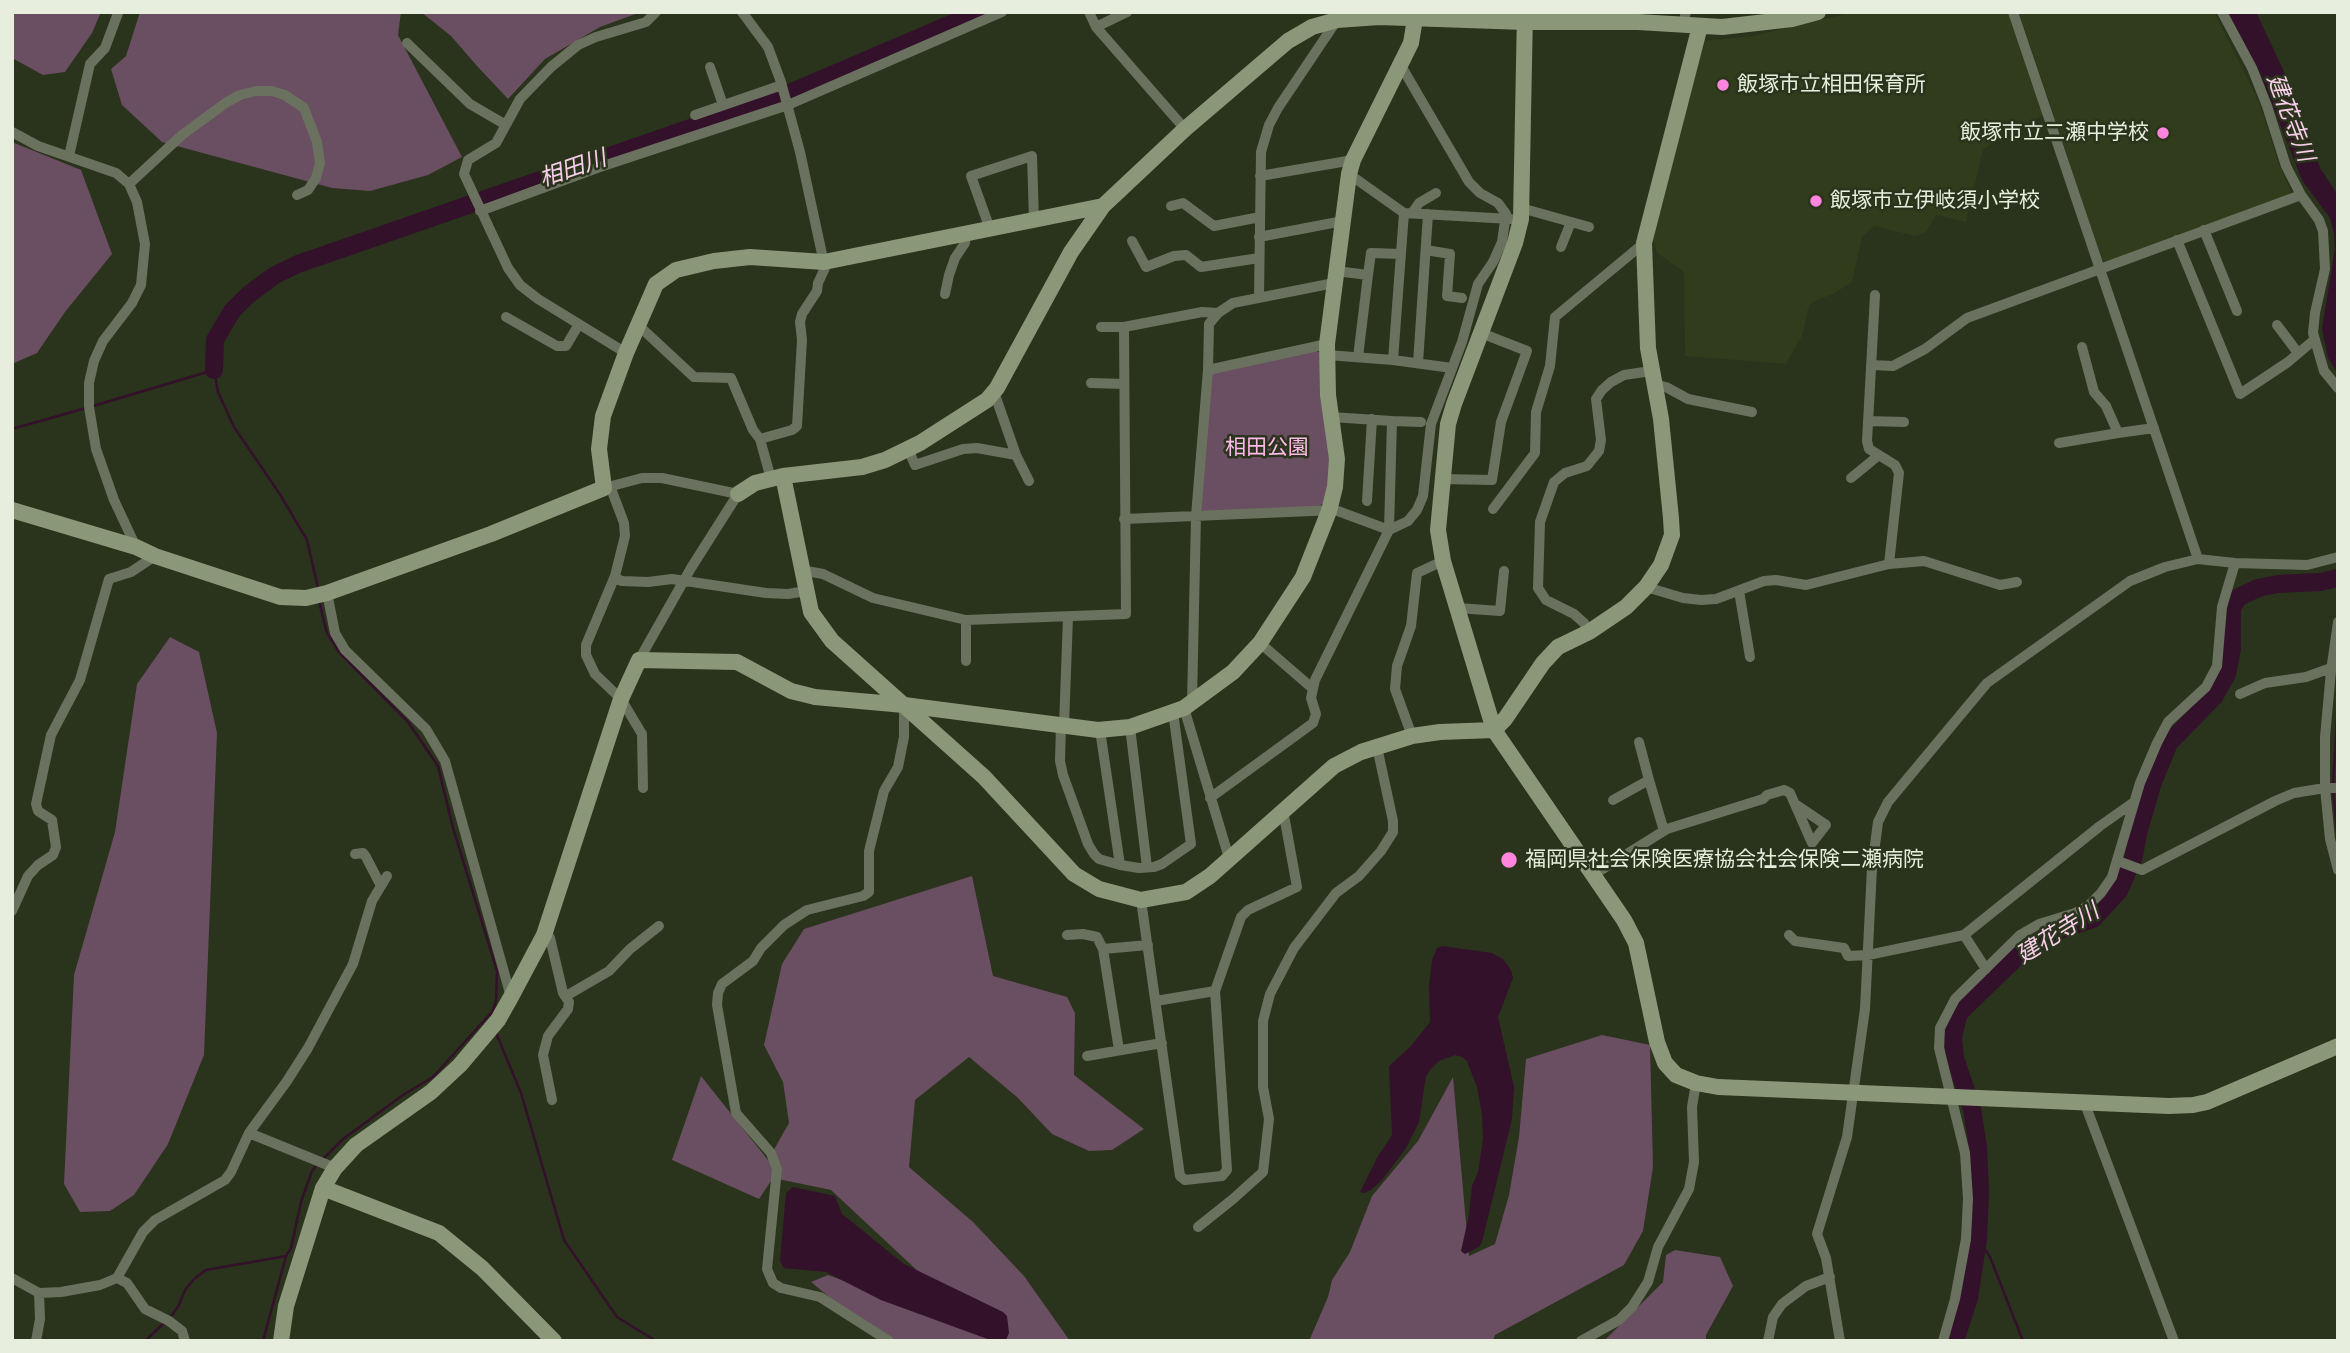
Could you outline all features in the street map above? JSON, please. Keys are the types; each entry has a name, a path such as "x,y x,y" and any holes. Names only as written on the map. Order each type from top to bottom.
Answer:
{"street":[{"path":"626,353 520,285 508,268 464,174 468,160 496,143 520,99 551,67 579,45 646,22 656,12"},
{"path":"742,12 768,47 783,87 825,268 817,291 800,322 802,340 797,426 792,430 760,439"},
{"path":"479,209 787,103 1002,12"},
{"path":"1088,12 1096,27 1185,129"},
{"path":"1096,27 1128,12"},
{"path":"281,1341 286,1306 323,1188 326,1164 431,1092 460,1065 498,1020 545,930 621,699 639,660 683,581 738,494 755,483 862,467 885,460 908,449 987,400 994,392 1071,252 1103,206 1185,129 1289,41 1312,27 1346,17 1638,17 1690,21 1722,27 1769,23 1818,12"},
{"path":"2013,12 2198,559"},
{"path":"2222,12 2252,68 2286,166 2301,195 2332,241 2315,313 2314,340 2324,370 2338,388"},
{"path":"69,156 90,64 105,48 118,13"},
{"path":"1259,297 1261,152 1269,125 1278,108 1346,17"},
{"path":"1525,17 1515,243 1448,424 1438,530 1443,561 1494,730 1624,920 1636,943 1660,1054 1665,1063 1676,1075 1696,1083 1718,1087 1852,1091 1976,1100 2193,1105 2207,1102 2338,1046"},
{"path":"639,660 737,662 791,691 815,698 904,705 1100,730 1130,727 1183,708 1233,672 1260,642 1303,576 1329,511 1335,487 1337,458 1331,417 1327,350 1351,167 1411,43 1415,19"},
{"path":"638,326 694,377 731,378 777,478 811,612 832,641 984,777 1074,874 1099,889 1141,900 1186,892 1210,876 1334,766 1377,747 1412,736 1494,730 1505,719 1543,663 1558,647 1589,632 1626,607 1646,587 1661,565 1672,535 1661,419 1652,378 1643,243 1690,21"},
{"path":"407,43 470,104 506,125"},
{"path":"1400,64 1469,182 1480,193 1516,215"},
{"path":"710,67 723,105"},
{"path":"695,115 783,87"},
{"path":"130,184 182,135 227,102 240,94 272,91 285,95 304,108 317,142 320,163 316,178 308,190 297,195"},
{"path":"12,132 38,146 116,173 130,184 137,202 145,244 141,285 132,303 103,341 94,361 89,383 96,449 114,500 136,547"},
{"path":"989,229 971,176 1032,156 1034,220"},
{"path":"1260,176 1351,167 1408,213 1516,215 1589,227"},
{"path":"1392,360 1401,254 1408,213 1436,193"},
{"path":"1871,365 1893,366 1925,349 1967,318 2301,195"},
{"path":"1171,206 1183,203 1214,226 1259,217"},
{"path":"643,788 642,734 621,699 590,666 586,645 614,578 625,536 624,523 607,487 599,449 603,416 626,353 656,284 676,270 713,261 750,257 824,262 1103,206"},
{"path":"1418,363 1428,214"},
{"path":"1124,519 1335,510 1389,530 1408,521 1423,496 1430,428 1462,342 1478,284 1493,262 1516,215"},
{"path":"1259,237 1343,221"},
{"path":"1561,247 1571,222"},
{"path":"2204,230 2237,311"},
{"path":"945,295 949,275 955,258 965,243 966,234"},
{"path":"2177,240 2240,394 2314,340"},
{"path":"1132,241 1146,267 1174,256 1186,255 1201,267 1259,258"},
{"path":"1493,509 1535,453 1536,412 1550,366 1555,317 1643,243"},
{"path":"1426,250 1450,254 1447,296 1462,298"},
{"path":"1358,357 1371,253 1401,254"},
{"path":"1068,617 1060,761 1088,844 1099,859 1120,865 1147,867 1162,864 1191,844 1183,708 1208,370 1209,324 1218,313 1233,303 1335,277 1368,275"},
{"path":"1875,295 1867,440 1869,449 1895,465 1899,473 1889,564"},
{"path":"2194,316 2206,310"},
{"path":"1101,327 1124,327 1202,312 1218,313"},
{"path":"506,317 557,346 566,346 579,324"},
{"path":"801,570 823,574 873,598 966,620 1126,614 1124,327"},
{"path":"2277,332 2298,354"},
{"path":"1441,479 1492,480 1501,422 1527,351 1481,333"},
{"path":"2082,347 2094,391 2106,406 2118,433"},
{"path":"1208,370 1327,350 1358,357 1452,368"},
{"path":"1589,632 1584,623 1573,614 1546,600 1538,588 1540,522 1558,476 1587,466 1599,451 1601,440 1596,399 1602,390 1624,375 1652,378 1688,398 1752,412"},
{"path":"1091,383 1124,384"},
{"path":"994,392 1016,455 1029,481"},
{"path":"1331,417 1421,422"},
{"path":"1367,501 1372,419"},
{"path":"1210,798 1313,723 1316,714 1311,698 1312,688 1389,530 1392,421"},
{"path":"1868,421 1904,422"},
{"path":"2059,443 2154,428"},
{"path":"908,449 915,465 963,449 1016,455"},
{"path":"1852,478 1879,455"},
{"path":"12,510 136,547 155,556 280,597 306,598 327,593 491,534 607,487 642,478 662,478 738,494"},
{"path":"12,911 27,876 52,855 56,847 52,820 38,811 36,804 51,735 80,680 109,579 131,572 155,556"},
{"path":"1840,1341 1826,1258 1817,1234 1847,1137 1865,1009 1872,868 1878,822 1888,802 1987,683 2130,581 2165,567 2198,559 2306,565 2338,557"},
{"path":"1412,736 1395,689 1397,666 1411,626 1417,573 1443,561"},
{"path":"1646,587 1683,598 1716,599 1764,581 1776,580 1806,585 1889,564 1924,561 2000,585 2017,582"},
{"path":"1943,1341 1955,1299 1966,1240 1968,1199 1965,1153 1939,1048 1940,1028 1955,999 2020,935 2039,924 2088,906 2112,877 2148,762 2168,722 2206,687 2217,666 2222,607 2235,563"},
{"path":"1457,608 1500,611 1504,571"},
{"path":"614,578 648,583 672,579 766,593 806,591"},
{"path":"1739,591 1750,657"},
{"path":"327,593 335,633 345,650 426,729 445,761 512,997"},
{"path":"966,620 966,661"},
{"path":"2338,622 2325,737 2329,839 2338,870"},
{"path":"1260,642 1312,688"},
{"path":"2240,694 2265,683 2306,677 2331,668"},
{"path":"889,1341 820,1297 781,1288 773,1283 767,1269 777,1169 771,1153 736,1113 717,1004 722,984 753,961 761,948 784,925 807,910 863,896 869,892 869,851 884,791 898,767 904,737 904,705"},
{"path":"1183,708 1229,858"},
{"path":"1130,727 1147,867"},
{"path":"1100,730 1120,865"},
{"path":"1639,742 1664,831"},
{"path":"1198,1227 1262,1172 1269,1119 1262,1087 1263,1021 1270,994 1294,948 1336,893 1366,868 1393,832 1377,747"},
{"path":"1613,800 1649,780"},
{"path":"2118,861 2143,870 2294,793 2338,788"},
{"path":"1593,874 1664,831 1763,799 1767,795 1784,790 1790,793 1795,804"},
{"path":"1789,935 1795,941 1844,948 1848,956 1868,955 1964,935 2134,802"},
{"path":"1141,900 1180,1176 1185,1180 1222,1176 1227,1170 1215,991 1241,917 1248,910 1297,887 1283,810"},
{"path":"12,1278 39,1293 100,1285 117,1278 143,1232 155,1220 225,1180 249,1133 287,1081 353,964 372,901 384,881 363,853 355,854"},
{"path":"566,996 609,971 630,949 659,926"},
{"path":"545,930 550,938 568,1009 548,1036 543,1055 552,1100"},
{"path":"1067,935 1097,937 1103,949 1119,1050"},
{"path":"1964,935 1986,969"},
{"path":"1103,949 1148,945"},
{"path":"1156,1001 1215,991"},
{"path":"1087,1056 1161,1043"},
{"path":"1581,1341 1619,1320 1632,1307 1648,1282 1658,1247 1689,1189 1694,1163 1692,1107 1696,1083"},
{"path":"2085,1104 2174,1341"},
{"path":"249,1133 326,1164"},
{"path":"323,1188 439,1233 482,1268 554,1341"},
{"path":"117,1278 127,1283 145,1309 169,1321 181,1331 185,1341"},
{"path":"1768,1341 1773,1318 1782,1304 1807,1286 1830,1278"},
{"path":"36,1341 40,1319 39,1293"}],"shaded area":[{"name":"飯塚市立伊岐須小学校","path":"1853,12 2009,12 2045,114 1983,149 1966,222 1936,215 1926,232 1915,236 1874,226 1862,237 1852,282 1811,303 1803,334 1786,364 1685,356 1684,272 1657,253 1653,237 1703,41 1753,36"},
{"name":"飯塚市立二瀬中学校","path":"2019,12 2214,12 2259,102 2279,165 2291,191 2105,262 2102,260"}],"green space":[{"path":"12,12 101,12 92,33 65,72 43,75 12,58"},
{"path":"140,12 401,12 398,35 462,157 428,175 370,191 332,188 162,142 122,105 111,69 126,56"},
{"path":"421,12 641,12 600,27 545,59 508,99 451,36"},
{"path":"12,142 81,170 112,254 65,312 37,353 12,364"},
{"name":"相田公園","path":"1319,352 1321,357 1332,464 1326,502 1314,509 1204,512 1200,509 1211,374"},
{"path":"170,637 199,652 217,733 204,1055 168,1144 134,1195 110,1211 80,1212 64,1184 74,975 115,832 137,684"},
{"path":"972,876 993,976 1067,997 1075,1013 1074,1075 1144,1129 1112,1150 1089,1151 1052,1134 1017,1097 969,1057 915,1100 909,1167 973,1222 1024,1276 1070,1341 882,1341 811,1282 828,1275 983,1332 831,1190 773,1178 759,1199 672,1160 701,1076 768,1160 789,1123 783,1082 764,1045 782,964 804,929"},
{"path":"1602,1035 1650,1045 1653,1167 1643,1231 1624,1265 1495,1335 1493,1341 1309,1341 1328,1297 1332,1280 1350,1252 1372,1196 1418,1141 1453,1077 1469,1256 1495,1244 1509,1195 1519,1137 1526,1059"},
{"path":"1675,1250 1720,1257 1733,1286 1706,1335 1706,1341 1604,1341 1663,1282 1666,1255"}],"water":[{"path":"2228,12 2256,12 2287,78 2320,168 2338,195 2338,374 2328,358 2322,329 2335,248 2330,218 2302,180 2259,71"},
{"path":"1442,946 1492,953 1504,960 1513,978 1498,1017 1514,1087 1512,1119 1482,1242 1479,1247 1465,1254 1461,1251 1483,1139 1477,1087 1467,1061 1462,1057 1455,1055 1439,1061 1430,1070 1426,1076 1419,1122 1406,1148 1382,1180 1371,1190 1360,1192 1392,1135 1389,1066 1411,1046 1430,1022 1429,986 1432,960 1437,948"},
{"path":"793,1187 835,1196 842,1214 904,1264 1003,1312 1007,1316 1009,1333 1006,1340 993,1341 881,1300 826,1272 784,1268 780,1261 786,1193"}],"waterway":[{"name":"相田川","path":"214,370 215,340 232,311 275,275 298,264 780,97 979,12"},
{"path":"93,406 214,370 218,392 234,427 307,540 318,588"},
{"path":"12,429 86,408"},
{"name":"建花寺川","path":"1955,1341 1969,1298 1978,1239 1980,1192 1978,1147 1972,1109 1955,1058 1953,1036 1959,1013 2024,950 2060,930 2093,919 2119,891 2134,856 2153,782 2169,743 2214,697 2227,674 2232,649 2232,607 2239,597 2258,588 2278,584 2320,582 2338,578"},
{"path":"319,601 327,633 339,652 408,722 438,766 453,828 497,971 496,1001 491,1016"},
{"path":"2333,784 2338,705"},
{"path":"2333,791 2338,839"},
{"path":"322,1160 343,1139 403,1095 433,1077 490,1014"},
{"path":"496,1033 521,1093 564,1240 617,1317 656,1341"},
{"path":"263,1341 286,1256 291,1248 301,1202 312,1171 317,1165"},
{"path":"1978,1239 1990,1257 2023,1341"},
{"path":"169,1319 185,1290 206,1270 286,1256"},
{"path":"145,1341 164,1323"}],"place":[{"name":"飯塚市立相田保育所","path":"1723,85"},
{"name":"飯塚市立二瀬中学校","path":"2163,133"},
{"name":"飯塚市立伊岐須小学校","path":"1816,201"},
{"name":"福岡県社会保険医療協会社会保険二瀬病院","path":"1509,860"}]}
